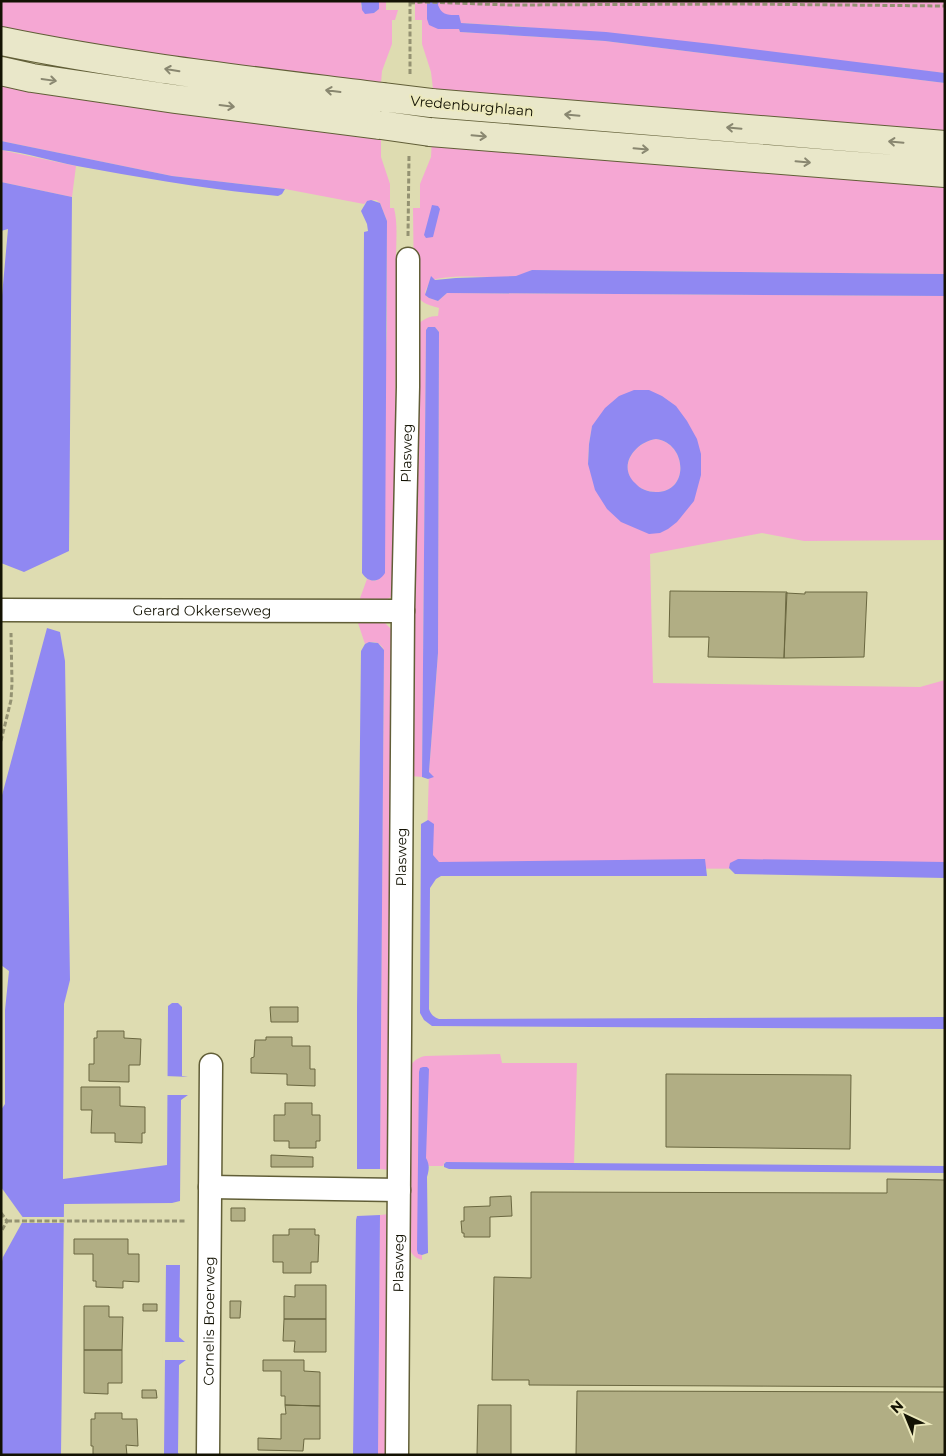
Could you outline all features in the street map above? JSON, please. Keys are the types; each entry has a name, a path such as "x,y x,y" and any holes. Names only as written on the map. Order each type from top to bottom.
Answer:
{"street":[{"name":"Vredenburghlaan","path":"1,42 183,72 431,103 945,145"},
{"name":"Vredenburghlaan","path":"1,71 32,78 176,99 430,132 945,173"},
{"name":"Plasweg","path":"397,1455 408,259"},
{"name":"Gerard Okkerseweg","path":"5,610 404,611"},
{"name":"Cornelis Broerweg","path":"208,1455 211,1065"},
{"path":"210,1188 399,1190"}],"path":[{"path":"410,3 945,6"},
{"path":"1,741 11,700 12,683 5,610"},
{"path":"1,1213 7,1221"},
{"path":"7,1221 210,1221"},
{"path":"1,1232 7,1221"}],"shaded area":[{"path":"1,1 361,1 361,7 374,13 379,9 379,1 386,1 386,10 398,10 395,20 392,20 392,44 382,71 378,90 1,33"},
{"path":"361,1 379,1 379,9 374,13 365,14 362,10"},
{"path":"415,1 427,1 427,19 459,29 460,32 605,41 945,83 945,139 453,98 453,91 433,89 431,72 422,44 422,20 415,20"},
{"path":"427,1 439,1 438,5 444,13 459,15 461,23 606,32 712,44 945,73 945,83 605,41 460,32 459,29 438,29 429,25"},
{"path":"430,1 945,1 945,73 516,26 460,23 430,17"},
{"path":"1,77 357,129 356,137 381,139 381,157 390,184 390,208 394,208 396,227 394,594 387,599 378,601 359,601 367,579 376,581 387,330 387,221 380,203 376,200 367,201 364,204 285,189 172,176 1,141"},
{"path":"432,138 945,180 945,274 532,270 519,276 440,278 430,281 425,292 429,298 438,301 447,293 945,296 945,540 804,541 762,533 650,554 653,683 920,687 945,680 945,869 426,868 429,772 438,653 439,332 435,327 428,327 426,330 422,777 411,776 417,325 427,318 438,316 439,308 424,303 414,290 413,208 420,208 420,184 431,157","holes":["592,426 697,439 660,533 588,464"]},
{"path":"1,141 172,176 285,189 278,196 152,179 1,150"},
{"path":"1,150 76,166 72,197 1,182"},
{"path":"1,182 72,197 69,551 24,572 1,563 1,307 8,229 1,231"},
{"path":"371,200 380,203 387,221 385,573 377,580 367,579 362,573 364,232 368,231 361,211 367,201"},
{"path":"432,205 438,206 440,209 433,237 426,238 424,235"},
{"path":"532,270 945,274 945,296 447,293 438,301 425,295 431,276 435,280 516,276"},
{"path":"428,327 435,327 439,332 438,653 429,772 434,777 428,779 422,777 426,330"},
{"path":"634,390 649,390 662,396 676,406 697,439 701,454 701,475 694,501 677,522 660,533 649,534 621,522 607,509 595,490 588,464 592,426 605,408 619,396","holes":["656,439 666,442 674,449 679,458 679,476 675,484 667,490 647,491 637,485 630,476 628,462 635,450 648,441"]},
{"path":"656,439 666,442 674,449 679,458 680,467 679,476 675,484 667,490 656,492 645,490 635,484 630,477 628,463 635,450 648,441"},
{"path":"358,623 385,623 393,631 390,1170 380,1169 384,650 376,642 365,644"},
{"path":"47,628 60,632 65,661 70,980 64,1004 63,1179 167,1165 168,1006 172,1003 178,1003 182,1007 182,1076 188,1077 188,1095 181,1100 180,1201 172,1203 64,1204 61,1455 1,1455 1,1266 3,1257 24,1219 1,1187 1,1110 5,1104 5,1010 9,971 1,965 1,799"},
{"path":"369,642 378,643 384,650 380,1169 357,1169 361,651 365,644"},
{"path":"428,820 434,824 433,855 439,862 705,859 707,876 441,876 436,879 430,888 429,1009 433,1016 439,1019 945,1017 945,1029 432,1026 424,1020 420,1013 421,824"},
{"path":"738,859 945,862 945,878 735,874 729,868 730,863"},
{"path":"500,1054 502,1063 577,1063 574,1163 445,1162 443,1166 429,1166 426,1158 418,1254 422,1255 422,1260 419,1259 413,1255 409,1245 409,1070 415,1061 425,1056"},
{"path":"420,1068 429,1069 426,1158 429,1168 427,1177 428,1253 422,1255 418,1254 417,1250 419,1072"},
{"path":"446,1162 945,1166 945,1173 449,1169 444,1167"},
{"path":"390,1214 388,1455 378,1455 380,1215"},
{"path":"380,1215 378,1455 353,1455 356,1220 357,1216"},
{"path":"166,1265 180,1265 179,1337 185,1342 186,1360 179,1365 178,1453 180,1455 164,1455"}],"pier":[{"path":"165,1076 190,1077 190,1095 166,1095"},
{"path":"19,1217 66,1217 66,1223 19,1223 21,1220"},
{"path":"163,1342 187,1342 188,1360 162,1360"}],"building":[{"path":"670,591 787,592 784,658 708,657 709,637 669,637"},
{"path":"805,592 867,592 864,657 784,658 786,593 805,594"},
{"path":"270,1007 298,1007 298,1022 271,1022"},
{"path":"97,1031 124,1031 124,1038 141,1039 140,1065 129,1065 129,1082 89,1081 89,1064 94,1064 94,1038 97,1038"},
{"path":"266,1037 292,1037 292,1046 310,1046 310,1069 315,1069 315,1086 287,1085 287,1074 251,1073 251,1058 254,1057 255,1040 266,1040"},
{"path":"666,1074 851,1075 850,1149 666,1147"},
{"path":"81,1087 120,1087 120,1106 145,1107 145,1133 142,1133 142,1143 115,1142 115,1133 91,1133 92,1110 81,1110"},
{"path":"285,1103 312,1103 312,1115 320,1115 320,1141 316,1141 316,1148 289,1148 289,1141 274,1141 274,1115 285,1115"},
{"path":"271,1155 313,1157 313,1167 271,1167"},
{"path":"887,1179 945,1180 945,1387 529,1385 529,1380 492,1380 494,1277 531,1278 531,1192 887,1193"},
{"path":"511,1196 512,1216 490,1217 490,1237 464,1237 461,1221 464,1221 464,1207 490,1206 490,1197"},
{"path":"231,1208 245,1208 245,1221 231,1221"},
{"path":"289,1229 315,1229 315,1235 319,1235 318,1262 311,1262 311,1273 283,1273 283,1262 273,1262 273,1235 289,1235"},
{"path":"74,1239 128,1239 128,1254 139,1254 139,1282 123,1281 123,1288 96,1287 96,1281 93,1281 93,1254 74,1254"},
{"path":"295,1285 326,1285 326,1319 284,1319 284,1296 295,1297"},
{"path":"230,1301 241,1301 240,1318 230,1318"},
{"path":"143,1304 157,1304 157,1311 143,1311"},
{"path":"84,1306 109,1306 109,1317 123,1317 122,1350 84,1350"},
{"path":"284,1319 326,1319 326,1352 294,1352 295,1341 283,1341"},
{"path":"84,1350 122,1350 122,1383 108,1383 108,1394 84,1393"},
{"path":"263,1360 304,1360 304,1371 320,1372 320,1406 285,1405 285,1396 281,1396 281,1371 263,1371"},
{"path":"142,1390 156,1390 157,1398 142,1398"},
{"path":"577,1391 945,1392 945,1455 576,1455"},
{"path":"285,1405 320,1406 320,1439 304,1439 303,1451 258,1450 258,1438 281,1439 281,1414 286,1414"},
{"path":"478,1405 511,1405 511,1455 477,1455"},
{"path":"95,1413 122,1413 122,1419 137,1419 138,1446 126,1445 127,1455 93,1455 91,1419 95,1419"}]}
